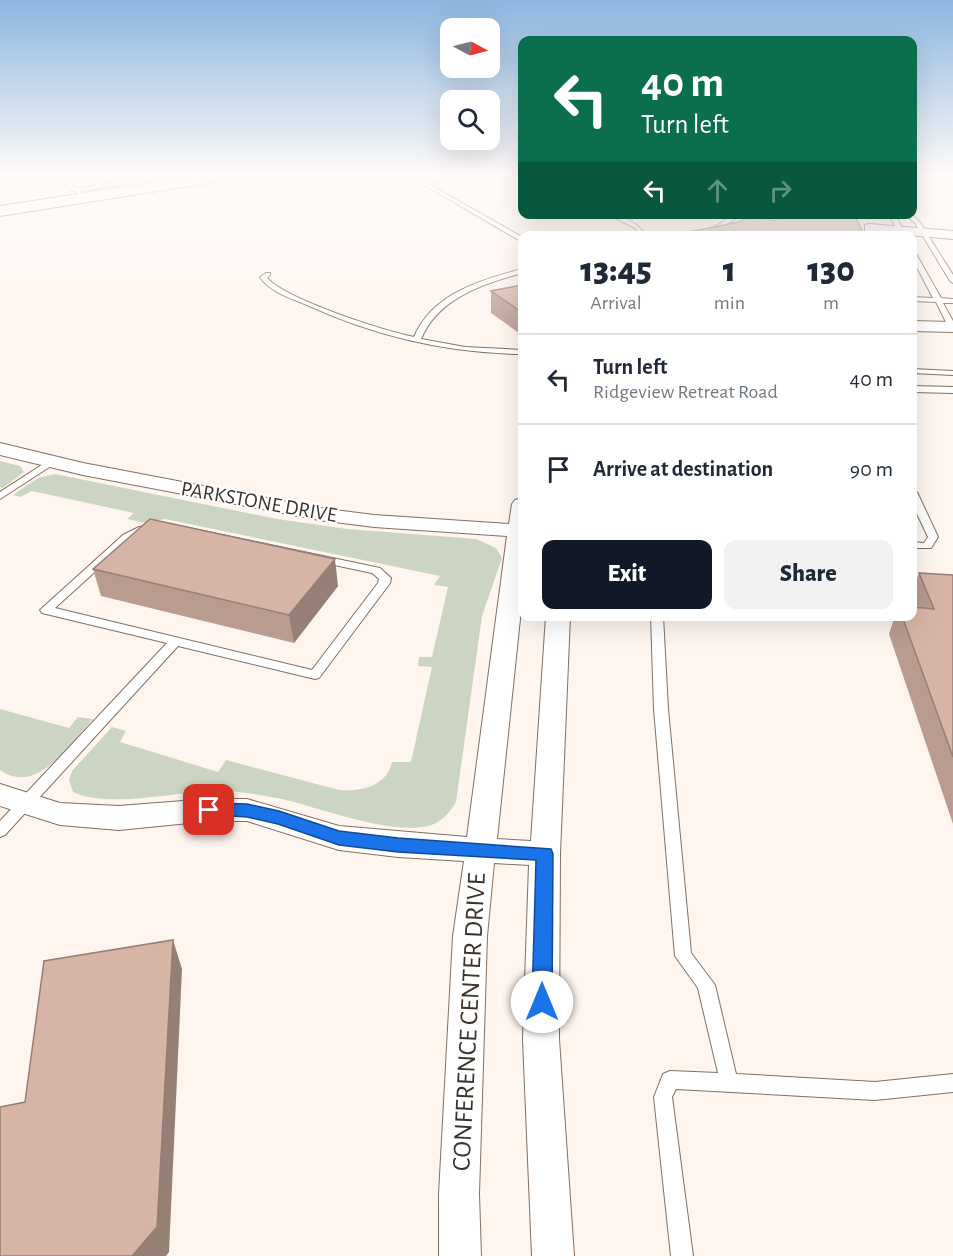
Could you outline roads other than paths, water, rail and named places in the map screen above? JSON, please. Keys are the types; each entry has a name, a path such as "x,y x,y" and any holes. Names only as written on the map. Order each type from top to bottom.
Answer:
{"street":[{"path":"927,232 953,235"},
{"path":"917,327 953,331"},
{"path":"917,338 953,331"},
{"name":"PARKSTONE DRIVE","path":"0,448 51,462 319,514 375,521 518,522"},
{"name":"CONFERENCE CENTER DRIVE","path":"460,1256 463,1064 470,936 518,545"},
{"path":"553,1256 541,1039 544,854 558,621"},
{"path":"12,799 46,812 84,817 119,818 209,810 247,810 339,838 398,845 544,854"}],"lane":[{"path":"922,232 953,281"},
{"path":"917,261 953,331"},
{"path":"417,339 427,319 463,292 518,272"},
{"path":"268,274 264,277 265,281 277,289 351,322 463,349 494,353 518,352"},
{"path":"917,299 953,301"},
{"path":"917,364 953,365"},
{"path":"917,371 953,373"},
{"path":"917,389 953,390"},
{"path":"0,496 51,462"},
{"path":"917,503 933,537 927,546 917,545"},
{"path":"153,527 170,527 376,570 385,578 384,583 315,675 176,640 46,610 127,537 153,527"},
{"path":"657,621 661,708 683,956 706,985 729,1082"},
{"path":"0,831 12,799 176,640"},
{"path":"682,1256 663,1097 669,1080 875,1091 953,1083"}]}
